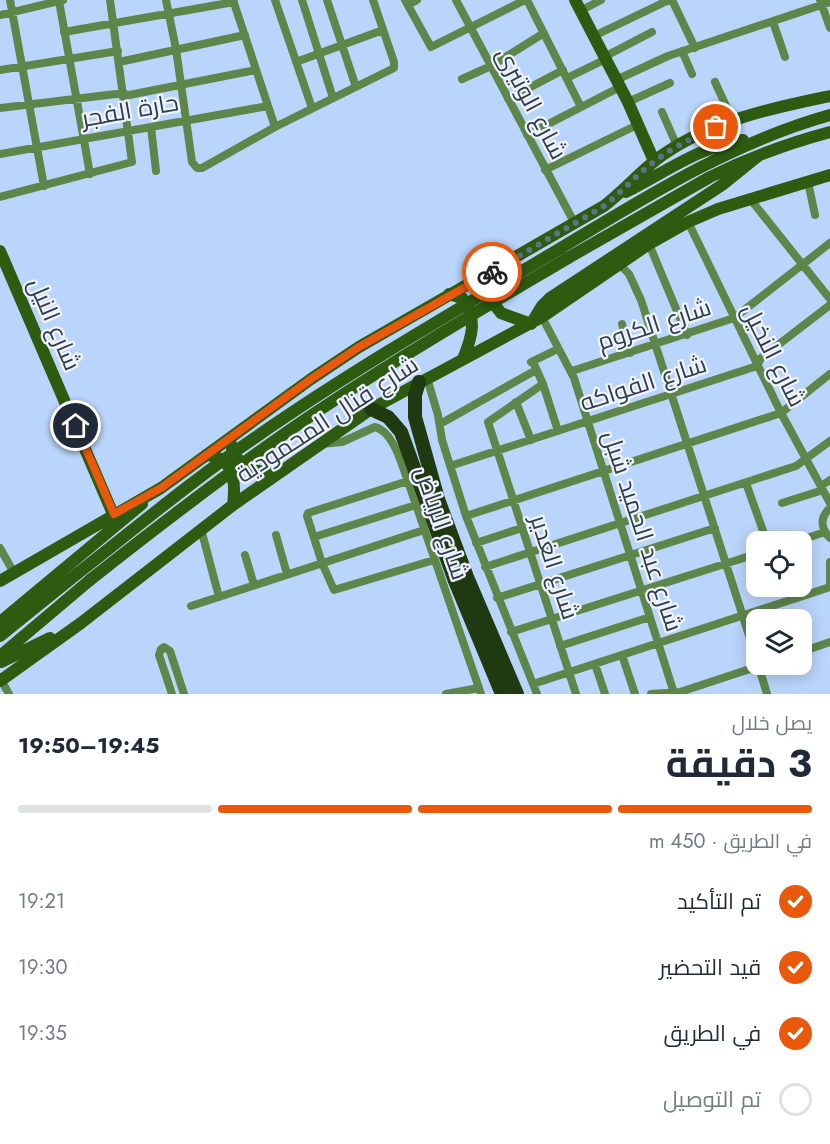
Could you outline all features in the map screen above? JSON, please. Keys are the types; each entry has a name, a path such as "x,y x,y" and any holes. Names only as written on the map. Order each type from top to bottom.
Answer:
{"main road":[{"path":"423,380 416,395 415,409 417,473 455,581 502,694"},
{"path":"371,409 383,413 397,426 467,577 517,694"}],"street":[{"path":"10,0 44,186"},
{"path":"0,197 131,164 133,160 111,0"},
{"path":"166,0 176,50 192,162 197,168 202,168 274,127 394,68 373,0"},
{"path":"276,0 312,108"},
{"path":"302,0 333,98"},
{"path":"327,0 356,87"},
{"path":"417,0 406,3 431,46 526,0 581,107"},
{"name":"شارع الوتيرى","path":"456,0 575,224"},
{"path":"601,0 577,5 628,102 654,161"},
{"path":"594,36 670,0 696,48"},
{"path":"0,15 43,2 61,1 64,32 90,174"},
{"path":"64,32 234,1 274,127"},
{"path":"527,135 581,107 660,59 682,51 773,22 824,2 830,28"},
{"path":"773,22 785,57"},
{"path":"296,63 383,30"},
{"path":"508,99 605,58 651,32"},
{"path":"462,79 491,66 544,33"},
{"path":"119,62 244,35"},
{"path":"0,70 118,51"},
{"path":"682,51 692,74"},
{"path":"0,108 124,95 256,70"},
{"path":"715,82 733,121"},
{"path":"628,102 670,83"},
{"name":"شارع قنال المحمودية","path":"0,581 161,488 359,347 575,224 617,196 654,161 677,146 758,112 830,96"},
{"name":"حارة الفجر","path":"0,154 268,106"},
{"path":"662,112 677,146"},
{"path":"0,656 90,580 266,446 312,415 701,166 757,139 830,115"},
{"path":"546,170 637,125"},
{"path":"152,127 156,171"},
{"path":"0,636 172,499 291,413 421,330 710,177 758,156 830,132"},
{"path":"617,196 706,149 734,141 757,139"},
{"path":"488,273 484,290 496,308 508,317 531,324 536,314 550,298 722,185 758,156"},
{"name":"شارع قنال المحمودية","path":"0,680 81,623 233,505 371,409 531,324 649,244 688,222 718,209 830,175"},
{"path":"808,182 815,215"},
{"path":"751,200 830,299"},
{"name":"شارع النخيل","path":"688,222 757,366 830,503"},
{"name":"شارع الكروم","path":"572,371 734,318 830,243"},
{"path":"649,244 687,334"},
{"name":"شارع النيل","path":"0,251 114,514"},
{"path":"620,265 629,274 636,287 746,626"},
{"path":"450,294 462,298 473,318 471,336 462,359"},
{"name":"شارع الفواكه","path":"450,466 757,366 761,358 830,305"},
{"name":"شارع عبد الحميد شبل","path":"542,317 572,371 674,693"},
{"path":"622,324 630,353"},
{"path":"440,424 558,349"},
{"path":"533,365 543,384 558,431"},
{"path":"466,516 781,413 830,374"},
{"path":"423,380 440,424 442,440 466,516 537,694"},
{"path":"531,440 516,402 543,384"},
{"name":"شارع الغدير","path":"516,402 488,421 576,694"},
{"name":"شارع الرياض","path":"320,444 342,442 373,427 380,428 417,473 416,505 480,691"},
{"path":"231,436 232,451 244,465 260,472 279,472"},
{"path":"485,567 796,466 830,441"},
{"path":"206,455 216,455 222,458 229,467 234,484 233,505"},
{"path":"417,473 308,513 308,516 332,589 434,560"},
{"path":"782,503 822,488 830,480"},
{"path":"746,483 763,531"},
{"path":"0,622 161,488"},
{"path":"314,537 416,505"},
{"path":"812,538 827,535 823,518 830,508"},
{"path":"476,543 522,528"},
{"path":"497,598 715,528"},
{"path":"201,530 219,597"},
{"path":"191,606 424,530"},
{"path":"276,535 288,574"},
{"path":"0,548 14,573"},
{"path":"246,555 254,585"},
{"path":"511,632 746,557"},
{"path":"533,684 743,617 830,586 830,562"},
{"path":"560,646 650,617"},
{"path":"0,662 81,623"},
{"path":"812,648 830,642"},
{"path":"172,694 159,655 161,649 164,648 170,651 184,694"},
{"path":"622,655 635,694"},
{"path":"596,664 605,694"},
{"path":"651,694 674,693 746,668"},
{"path":"762,675 767,694"},
{"path":"0,680 9,694"},
{"path":"446,694 480,691"}],"way so far":[{"path":"492,272 604,206 665,153 716,127"}],"route":[{"path":"76,426 114,514 161,488 359,347 492,272"}]}
